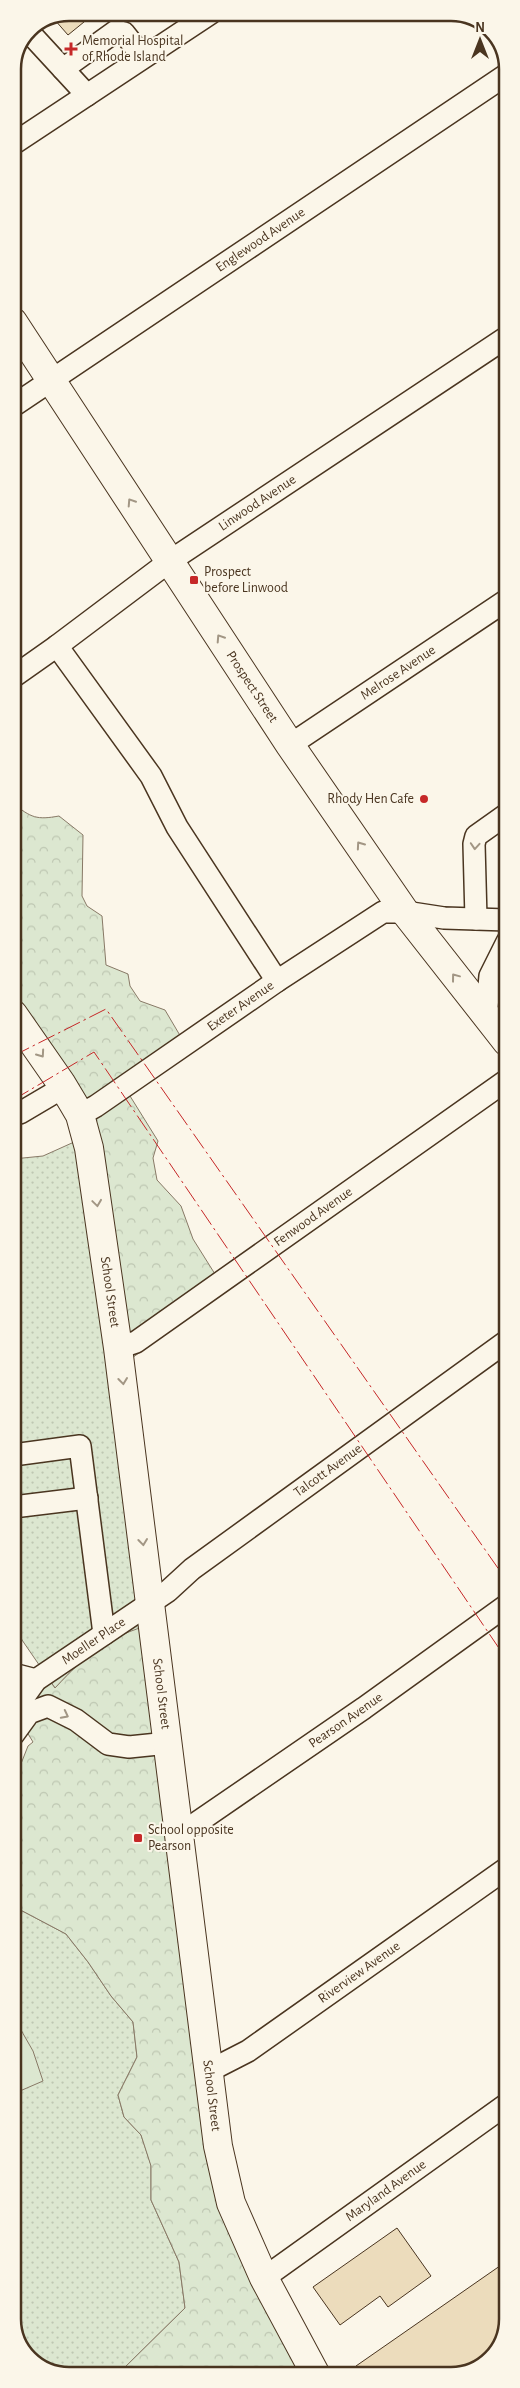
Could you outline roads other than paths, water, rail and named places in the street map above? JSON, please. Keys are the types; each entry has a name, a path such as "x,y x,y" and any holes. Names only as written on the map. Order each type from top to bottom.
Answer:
{"main road":[{"name":"Prospect Street","path":"21,334 290,745 405,912 499,1033"},
{"name":"School Street","path":"21,1025 64,1087 80,1115 89,1148 118,1348 151,1603 218,2146 230,2203 264,2278 312,2367"}],"street":[{"path":"21,138 199,21"},
{"path":"63,69 116,31 124,33 143,58"},
{"path":"33,37 87,95"},
{"name":"Englewood Avenue","path":"21,400 499,80"},
{"name":"Linwood Avenue","path":"21,671 170,561 499,342"},
{"name":"Melrose Avenue","path":"290,745 499,605"},
{"path":"57,646 151,776 177,827 277,981"},
{"path":"476,919 474,844 476,836 499,820"},
{"name":"Exeter Avenue","path":"80,1115 96,1106 277,981 383,912 405,912 444,918 499,920"},
{"path":"486,1018 490,976 499,958"},
{"name":"Fenwood Avenue","path":"118,1348 136,1342 499,1086"},
{"path":"21,1112 64,1087"},
{"name":"Talcott Avenue","path":"151,1603 192,1569 499,1347"},
{"path":"21,1454 80,1446 104,1634"},
{"path":"21,1506 87,1498"},
{"name":"Moeller Place","path":"21,1701 36,1680 151,1603"},
{"name":"Pearson Avenue","path":"179,1830 195,1824 348,1719 499,1611"},
{"path":"21,1676 36,1680"},
{"path":"21,1724 29,1713 48,1706 76,1720 108,1744 129,1747 168,1743"},
{"name":"Riverview Avenue","path":"209,2071 248,2051 499,1874"},
{"name":"Maryland Avenue","path":"264,2278 499,2110"}],"place":[{"name":"Memorial Hospital of Rhode Island","path":"71,49"},
{"name":"Prospect before Linwood","path":"194,580"},
{"name":"Rhody Hen Cafe","path":"424,799"},
{"name":"School opposite Pearson","path":"138,1838"}]}
